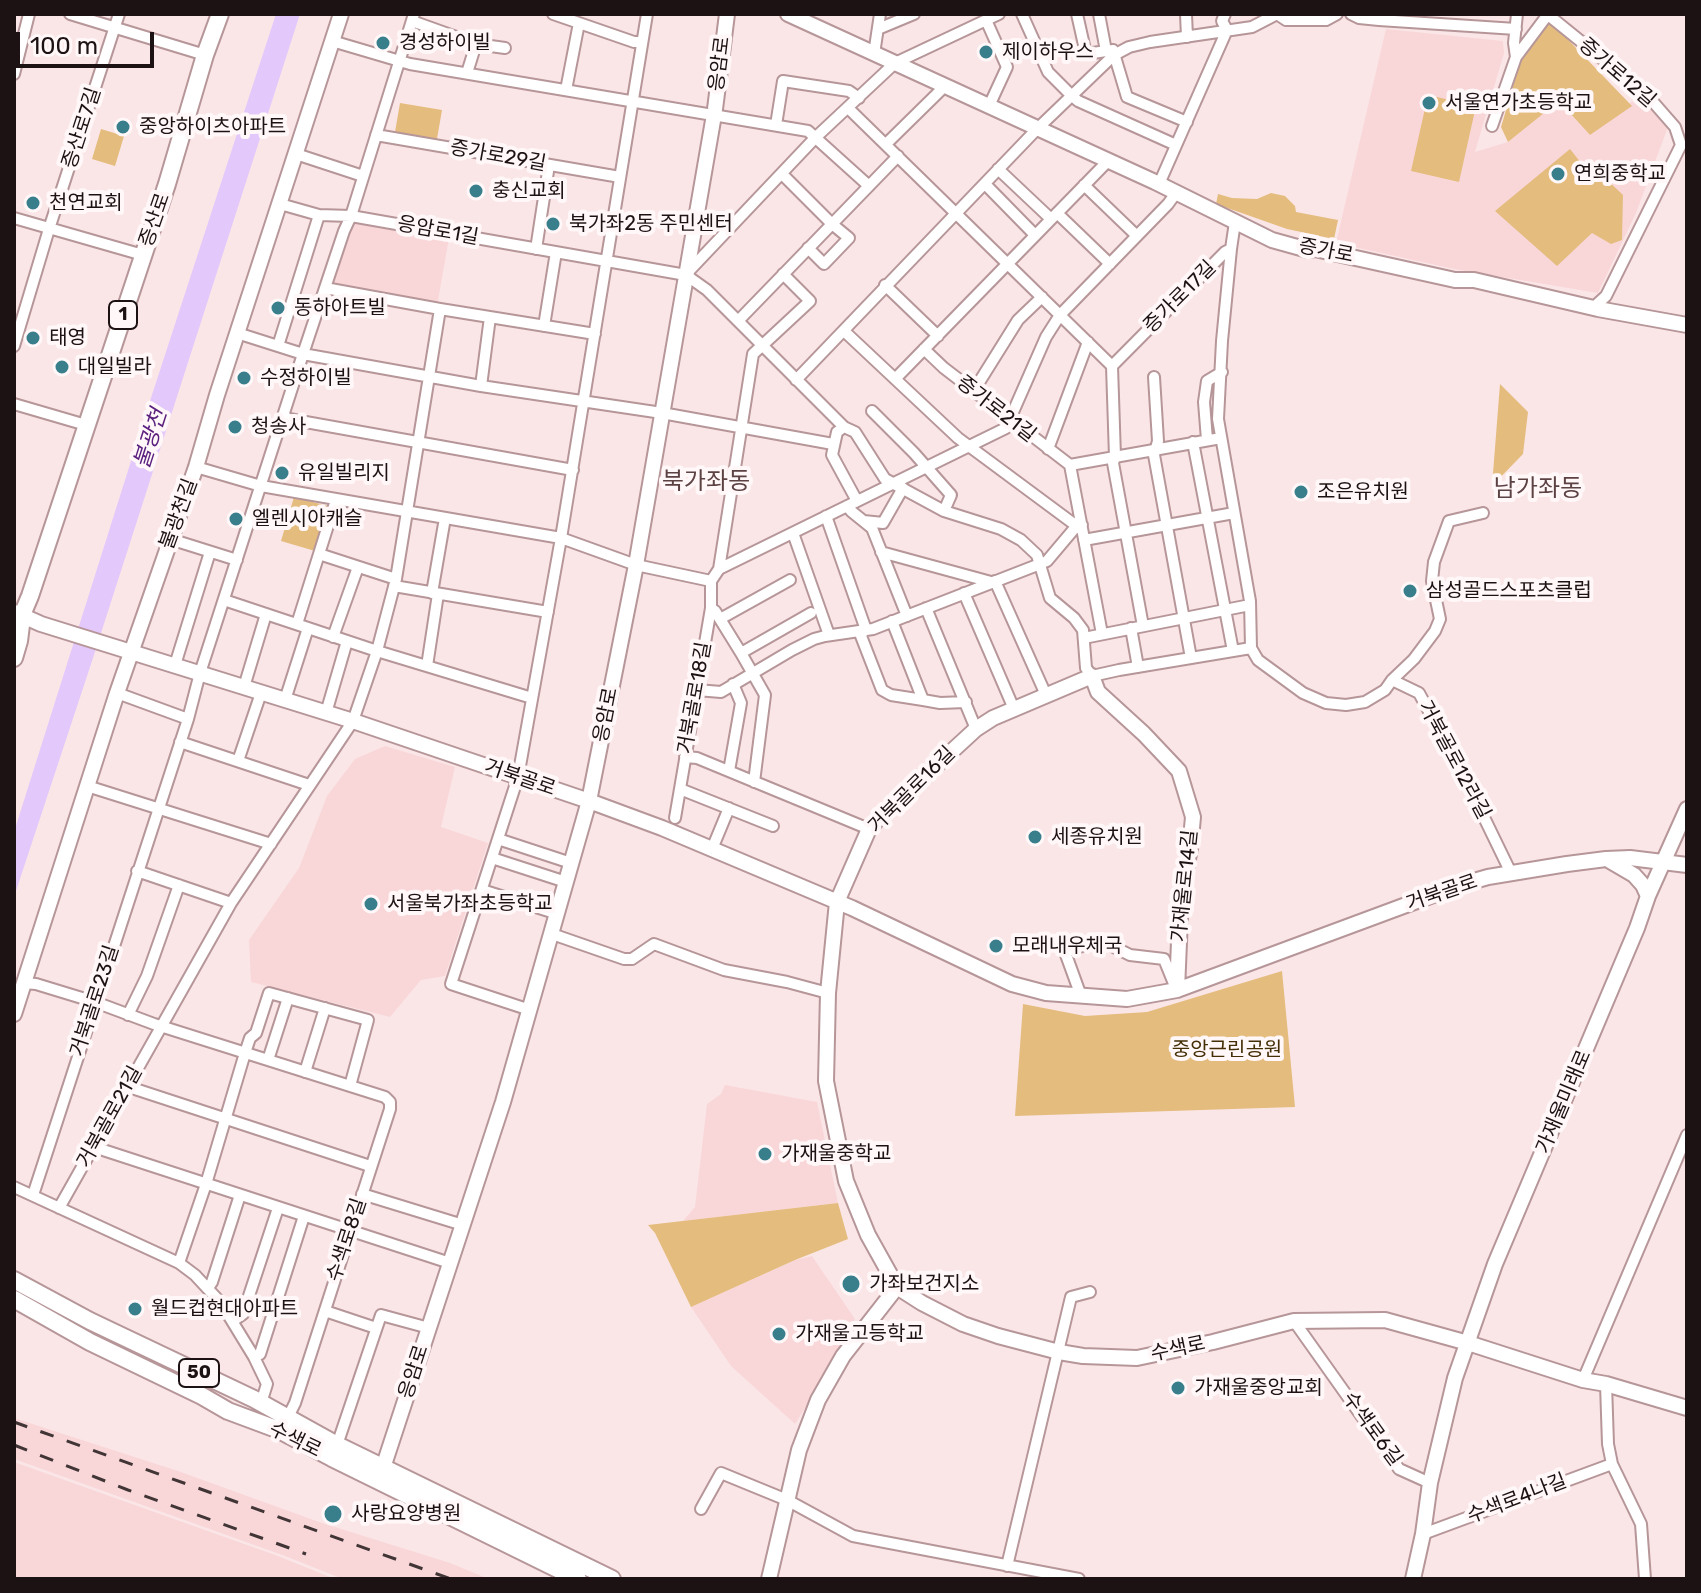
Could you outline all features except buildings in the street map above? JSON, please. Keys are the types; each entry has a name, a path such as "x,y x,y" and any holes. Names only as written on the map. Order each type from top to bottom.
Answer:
{"main road":[{"name":"증산로","path":"14,658 19,641 17,618 167,184 220,14"},
{"name":"불광천길","path":"14,1014 117,693 126,650 196,467 341,14"},
{"name":"응암로","path":"381,1474 503,1102 589,801 636,565 714,114 727,14"},
{"name":"증가로","path":"795,15 1159,184 1272,240 1308,250 1455,280 1474,280 1687,325"},
{"name":"거북골로","path":"17,618 353,721 589,801 662,828 837,902 1012,984 1046,993 1127,999 1177,990 1460,885 1511,873 1606,859 1630,858 1687,865"},
{"name":"거북골로16길","path":"837,902 869,829 976,729 993,718 1092,676"},
{"name":"가재울로14길","path":"1092,676 1098,692 1179,771 1193,817 1181,894 1177,990"},
{"path":"1663,862 1687,809"},
{"path":"1606,859 1630,871 1640,880 1648,896"},
{"name":"가재울미래로","path":"1430,1483 1455,1378 1495,1264 1663,862"},
{"name":"수색로","path":"837,902 828,993 826,1081 846,1181 868,1235 897,1287 963,1324 998,1336 1083,1356 1137,1358 1294,1321 1385,1320 1468,1343"},
{"name":"수색로","path":"14,1280 90,1321 261,1403 337,1445 381,1474 578,1579"},
{"path":"769,1579 799,1450 818,1400 843,1356 897,1287"},
{"name":"수색로","path":"14,1299 127,1361 228,1411 381,1474 612,1579"},
{"path":"1468,1343 1583,1380 1687,1408"},
{"path":"1413,1579 1430,1483"}],"street":[{"path":"14,74 29,14"},
{"path":"70,14 205,55"},
{"name":"증산로7길","path":"14,346 119,14"},
{"path":"553,14 634,42 642,42"},
{"path":"530,1010 451,984 518,777 573,470 647,14"},
{"path":"874,54 880,14"},
{"path":"878,29 914,14"},
{"path":"999,14 895,63 816,137 686,275 707,290 844,427 855,432 885,479 944,511 1001,529 1021,540 1037,555 1050,598 1083,630 1086,668 1092,676 1251,648"},
{"path":"1022,14 1048,72 1078,101 1176,145"},
{"path":"1077,14 1086,54 1110,53 1129,47 1252,27 1277,14 1286,20 1326,20 1337,14"},
{"path":"1099,14 1127,97 1187,122"},
{"path":"1225,14 1222,21 1227,30"},
{"path":"1351,14 1379,20 1516,29"},
{"path":"1516,57 1517,14"},
{"path":"1492,126 1516,57 1546,14"},
{"name":"증가로12길","path":"1546,14 1647,95 1675,127 1681,145 1606,296 1594,307"},
{"path":"1183,15 1187,37"},
{"path":"413,18 476,44 505,48"},
{"name":"거북골로23길","path":"33,1195 413,18"},
{"path":"986,20 1007,67 989,106"},
{"path":"566,90 579,23"},
{"path":"1159,184 1227,30"},
{"path":"332,41 410,64 632,100"},
{"path":"467,73 476,44"},
{"path":"796,380 1110,53"},
{"path":"776,125 783,81 849,91 859,98"},
{"path":"886,144 945,86"},
{"name":"응암로","path":"632,100 808,131 816,137"},
{"path":"848,108 1112,366 1113,463 1126,532 1137,627 1138,667"},
{"name":"증가로29길","path":"376,135 620,177"},
{"path":"816,137 869,186"},
{"path":"296,154 363,176"},
{"path":"738,321 898,156"},
{"path":"895,379 1108,161"},
{"path":"536,249 549,165"},
{"path":"998,169 1110,264"},
{"path":"782,174 849,238 824,264 808,248"},
{"path":"985,184 1035,235"},
{"path":"1084,185 1137,236"},
{"path":"719,569 852,503 898,485 925,467 1006,428 1046,337 1060,315 1176,193"},
{"name":"응암로1길","path":"280,204 319,215 351,216 686,275"},
{"path":"278,346 319,215"},
{"path":"14,218 143,255"},
{"name":"증가로17길","path":"1112,366 1231,249 1235,222"},
{"path":"1231,249 1218,419 1250,605 1251,648 1258,660 1303,693 1326,703 1346,705 1365,702 1385,690 1414,659 1440,619 1432,581 1434,562 1449,521 1483,513"},
{"path":"544,326 556,252"},
{"path":"196,467 261,486 561,538 636,565 711,581 719,569 753,354 810,301 783,274"},
{"path":"885,285 938,336"},
{"path":"325,288 595,334"},
{"path":"973,392 1018,320 1042,297"},
{"name":"거북골로21길","path":"59,1208 231,903 353,721 377,651 395,582 440,309"},
{"path":"481,386 490,317"},
{"path":"844,331 969,447 1074,524 1082,525"},
{"path":"237,333 303,354 833,444"},
{"path":"1048,449 1088,342"},
{"name":"증가로21길","path":"924,349 973,392 1070,465"},
{"path":"1207,440 1204,402 1207,381 1222,372"},
{"path":"1154,377 1158,441 1154,455 1191,658"},
{"path":"14,404 86,425"},
{"path":"872,411 951,495 944,511"},
{"path":"284,416 573,470"},
{"path":"844,427 837,432 832,455 852,503 851,511 872,528 907,616"},
{"path":"1102,634 1070,465 1221,438"},
{"path":"1193,442 1233,651"},
{"path":"862,520 883,523 898,485"},
{"path":"285,700 319,554 336,500"},
{"path":"1084,540 1234,513"},
{"path":"826,516 865,627 861,636 882,690 891,695 940,703 966,702"},
{"path":"427,666 445,518"},
{"path":"697,690 721,692 814,639 873,629 1047,561 1074,529 1082,525"},
{"path":"793,533 829,635"},
{"path":"170,539 237,560"},
{"path":"175,665 210,552"},
{"path":"881,552 993,582 1046,695"},
{"path":"319,554 435,594 548,612"},
{"path":"333,637 358,567"},
{"name":"거북골로18길","path":"720,619 790,580"},
{"name":"거북골로18길","path":"675,818 711,608 711,581"},
{"path":"964,593 1014,709"},
{"path":"224,600 532,698"},
{"path":"1084,638 1250,605"},
{"name":"거북골로18길","path":"711,608 765,695 754,782"},
{"path":"926,608 976,729"},
{"name":"거북골로18길","path":"741,653 811,613"},
{"path":"244,687 266,614"},
{"path":"892,621 923,700"},
{"path":"326,713 347,641"},
{"name":"거북골로12라길","path":"1392,680 1419,693 1511,873"},
{"path":"729,771 741,703 733,684"},
{"path":"117,693 188,719"},
{"path":"238,761 261,693"},
{"path":"180,742 309,785"},
{"path":"685,757 697,758 869,829"},
{"path":"87,786 271,844"},
{"path":"680,789 773,826"},
{"path":"712,849 729,808"},
{"path":"498,839 571,863"},
{"path":"492,858 566,882"},
{"path":"137,871 231,903"},
{"path":"128,1015 147,976 179,885"},
{"path":"482,890 558,914"},
{"path":"552,934 624,959 632,959 654,944 724,970 828,993"},
{"path":"1081,996 1065,952 1100,940 1130,955 1164,959 1177,990"},
{"path":"23,983 95,1002 160,1026"},
{"path":"179,1263 250,1038 256,1033 269,993 368,1020 350,1086"},
{"path":"268,1060 288,998"},
{"path":"305,1072 325,1008"},
{"name":"수색로8길","path":"160,1026 385,1097 390,1102 325,1311 287,1419"},
{"path":"127,1085 370,1168"},
{"path":"1583,1380 1687,1135"},
{"path":"94,1145 450,1263"},
{"path":"14,1187 179,1263 195,1275 233,1321 254,1357 267,1384 261,1403"},
{"path":"362,1194 463,1225"},
{"path":"208,1288 240,1195"},
{"path":"233,1321 243,1314 278,1208"},
{"path":"254,1357 260,1354 304,1216"},
{"path":"1007,1566 1071,1297 1090,1292"},
{"path":"325,1311 376,1328 381,1315 429,1328"},
{"name":"수색로6길","path":"1294,1321 1399,1469 1430,1483"},
{"name":"수색로","path":"337,1445 376,1328"},
{"path":"1606,1384 1608,1444 1612,1464 1641,1524 1645,1579"},
{"name":"수색로4나길","path":"1423,1534 1612,1464"},
{"path":"701,1509 721,1473 787,1500 853,1536 1079,1579"}],"shaded area":[{"path":"1386,29 1503,41 1504,53 1475,152 1508,142 1559,101 1590,135 1640,95 1668,127 1636,213 1598,293 1454,269 1336,243"},
{"path":"353,222 449,238 437,306 332,285"},
{"name":"서울북가좌초등학교","path":"385,746 455,767 441,827 488,843 445,976 421,980 390,1017 251,982 249,940 299,868 327,796 355,759"},
{"name":"가재울중학교","path":"725,1085 817,1102 838,1203 683,1221 695,1207 707,1104 721,1094"},
{"name":"가재울고등학교","path":"812,1256 855,1319 843,1348 795,1424 731,1366 691,1307 795,1260"},
{"path":"14,1418 178,1471 322,1523 450,1563 489,1579 343,1579 14,1459"},
{"path":"14,1462 278,1556 335,1579 14,1579"}],"green space":[{"path":"1550,21 1632,106 1590,135 1559,101 1508,142 1501,127 1520,63"},
{"path":"1428,95 1476,106 1459,182 1411,171"},
{"path":"400,103 442,110 437,139 395,132"},
{"path":"101,129 124,136 115,166 92,159"},
{"path":"1570,149 1596,182 1604,177 1623,195 1622,240 1611,244 1592,233 1557,266 1495,211"},
{"path":"1271,193 1285,196 1295,206 1296,212 1338,220 1334,239 1287,229 1216,204 1218,194 1257,199"},
{"path":"1500,384 1528,412 1523,454 1492,486"},
{"path":"294,497 328,506 315,551 281,541"},
{"name":"중앙근린공원","path":"1282,971 1295,1107 1015,1116 1023,1004 1085,1016 1147,1012"},
{"path":"838,1203 848,1239 691,1307 655,1233 648,1225"}],"water":[{"name":"불광천","path":"276,14 300,14 14,897 14,832"}],"railway":[{"path":"14,1422 451,1579"},
{"path":"14,1445 306,1554"}],"place":[{"name":"경성하이빌","path":"383,43"},
{"name":"제이하우스","path":"986,52"},
{"name":"서울연가초등학교","path":"1429,103"},
{"name":"중앙하이츠아파트","path":"123,127"},
{"name":"연희중학교","path":"1558,174"},
{"name":"충신교회","path":"476,191"},
{"name":"천연교회","path":"33,203"},
{"name":"북가좌2동 주민센터","path":"553,224"},
{"name":"동하아트빌","path":"278,308"},
{"name":"태영","path":"33,338"},
{"name":"대일빌라","path":"62,367"},
{"name":"수정하이빌","path":"244,378"},
{"name":"청송사","path":"235,427"},
{"name":"유일빌리지","path":"282,473"},
{"name":"조은유치원","path":"1301,492"},
{"name":"엘렌시아캐슬","path":"236,519"},
{"name":"삼성골드스포츠클럽","path":"1410,591"},
{"name":"세종유치원","path":"1035,837"},
{"name":"서울북가좌초등학교","path":"371,904"},
{"name":"모래내우체국","path":"996,946"},
{"name":"가재울중학교","path":"765,1154"},
{"name":"가좌보건지소","path":"851,1284"},
{"name":"월드컵현대아파트","path":"135,1309"},
{"name":"가재울고등학교","path":"779,1334"},
{"name":"가재울중앙교회","path":"1178,1388"},
{"name":"사랑요양병원","path":"333,1514"}],"district":[{"name":"북가좌동","path":"706,482"},
{"name":"남가좌동","path":"1538,489"}]}
